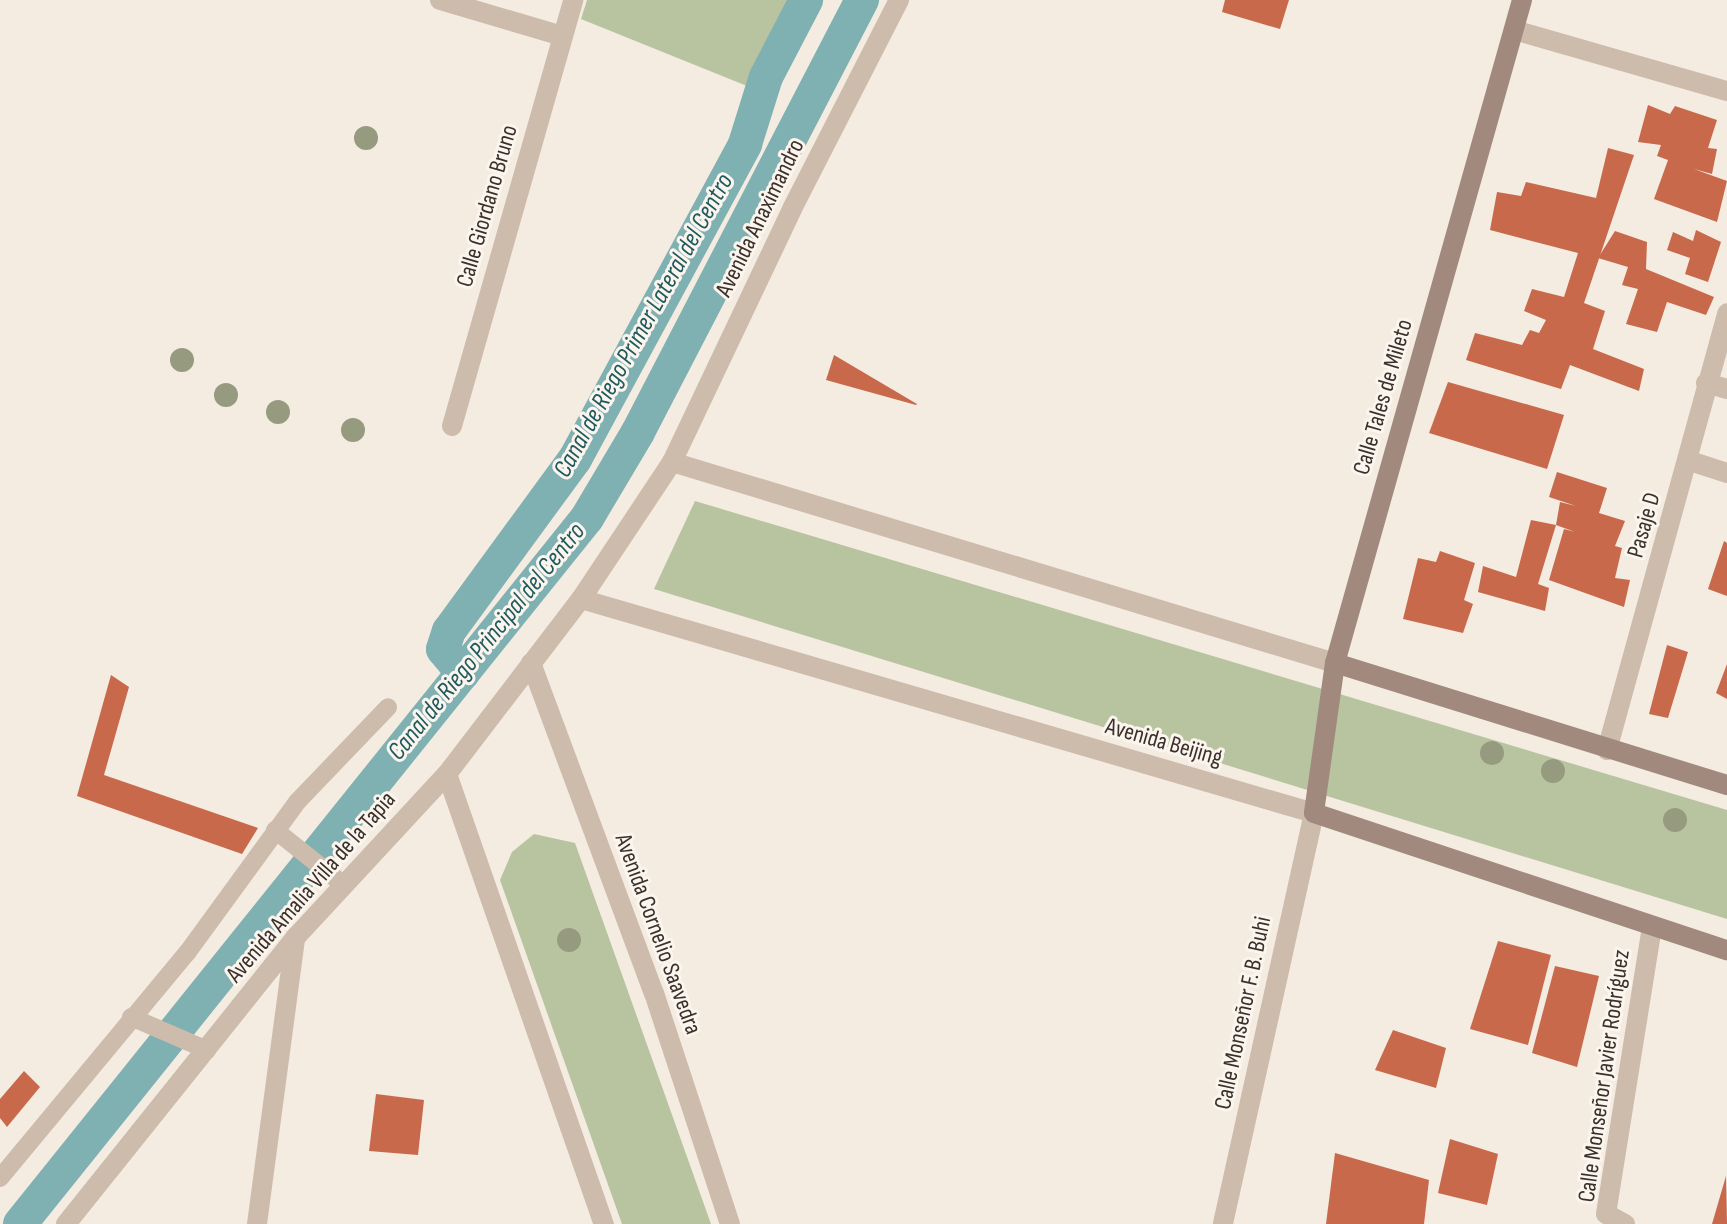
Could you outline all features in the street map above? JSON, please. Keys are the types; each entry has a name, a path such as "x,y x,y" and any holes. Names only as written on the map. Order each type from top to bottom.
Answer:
{"street":[{"path":"440,0 562,36"},
{"name":"Calle Giordano Bruno","path":"452,426 573,0"},
{"name":"Avenida Anaximandro","path":"672,462 793,207 899,0"},
{"name":"Calle Tales de Mileto","path":"1314,813 1335,663 1522,0"},
{"path":"1514,30 1727,91"},
{"name":"Pasaje D","path":"1607,750 1690,461 1706,383 1727,313"},
{"path":"1706,383 1727,389"},
{"path":"1690,461 1727,473"},
{"path":"672,462 1727,785"},
{"name":"Avenida Amalia Villa de la Tapia","path":"66,1224 295,938 447,774 581,599 672,462"},
{"name":"Avenida Beijing","path":"581,599 1314,813 1727,950"},
{"name":"Avenida Cornelio Saavedra","path":"531,663 654,993 730,1224"},
{"path":"447,774 604,1224"},
{"name":"Calle Monseñor F. B. Buhi","path":"1223,1224 1314,813"},
{"name":"Calle Monseñor Javier Rodríguez","path":"1625,1224 1606,1214 1652,927"},
{"path":"257,1224 295,938"}],"lane":[{"path":"0,1178 137,1020 187,953 388,707"},
{"path":"282,836 344,885"},
{"path":"137,1020 207,1050"}],"green space":[{"path":"587,0 793,0 747,86 581,19"},
{"path":"695,501 1727,810 1727,919 654,589"},
{"path":"534,834 575,843 711,1224 622,1224 500,880 512,852"}],"building":[{"path":"1225,0 1289,0 1280,29 1222,12"},
{"path":"1648,105 1670,114 1675,106 1717,120 1708,148 1717,149 1712,174 1694,169 1727,181 1717,222 1654,199 1668,160 1657,156 1661,145 1638,142"},
{"path":"1608,148 1634,155 1584,303 1605,311 1593,349 1644,369 1639,391 1570,365 1561,389 1466,360 1475,333 1522,345 1530,330 1539,333 1546,320 1524,311 1532,289 1564,297 1578,253 1490,230 1497,192 1521,196 1526,182 1596,198"},
{"path":"1696,230 1721,242 1708,282 1685,274 1690,258 1667,250 1673,232 1693,241"},
{"path":"1615,231 1647,242 1646,269 1714,297 1706,315 1667,302 1657,332 1626,324 1638,289 1622,285 1628,267 1598,258"},
{"path":"834,355 917,404 826,380"},
{"path":"1448,382 1564,415 1547,469 1429,433"},
{"path":"1557,472 1607,488 1599,513 1625,521 1615,546 1622,548 1615,578 1630,580 1624,607 1549,580 1564,529 1575,532 1556,525 1560,502 1576,506 1549,497"},
{"path":"1531,520 1556,525 1538,584 1549,588 1545,611 1478,592 1483,566 1516,577"},
{"path":"1724,541 1727,543 1727,596 1708,589"},
{"path":"1440,551 1475,563 1464,600 1473,604 1463,633 1403,619 1418,558 1436,562"},
{"path":"1667,645 1688,652 1668,718 1649,714"},
{"path":"1727,664 1727,699 1716,693"},
{"path":"111,675 129,687 104,775 258,828 242,854 77,796"},
{"path":"1498,941 1551,955 1528,1045 1470,1029"},
{"path":"1555,966 1599,976 1577,1067 1532,1053"},
{"path":"1393,1030 1446,1048 1436,1088 1375,1070"},
{"path":"24,1071 40,1087 7,1127 0,1118 0,1099"},
{"path":"376,1094 424,1100 418,1155 369,1151"},
{"path":"1450,1139 1498,1154 1487,1205 1438,1193"},
{"path":"1335,1153 1429,1180 1424,1224 1326,1224"},
{"path":"1726,1176 1727,1224 1712,1224"}],"waterway":[{"name":"Canal de Riego Primer Lateral del Centro","path":"463,673 443,649 449,631 575,459 745,144 766,77 806,0"},
{"name":"Canal de Riego Principal del Centro","path":"20,1224 587,518 638,432 862,0"}]}
